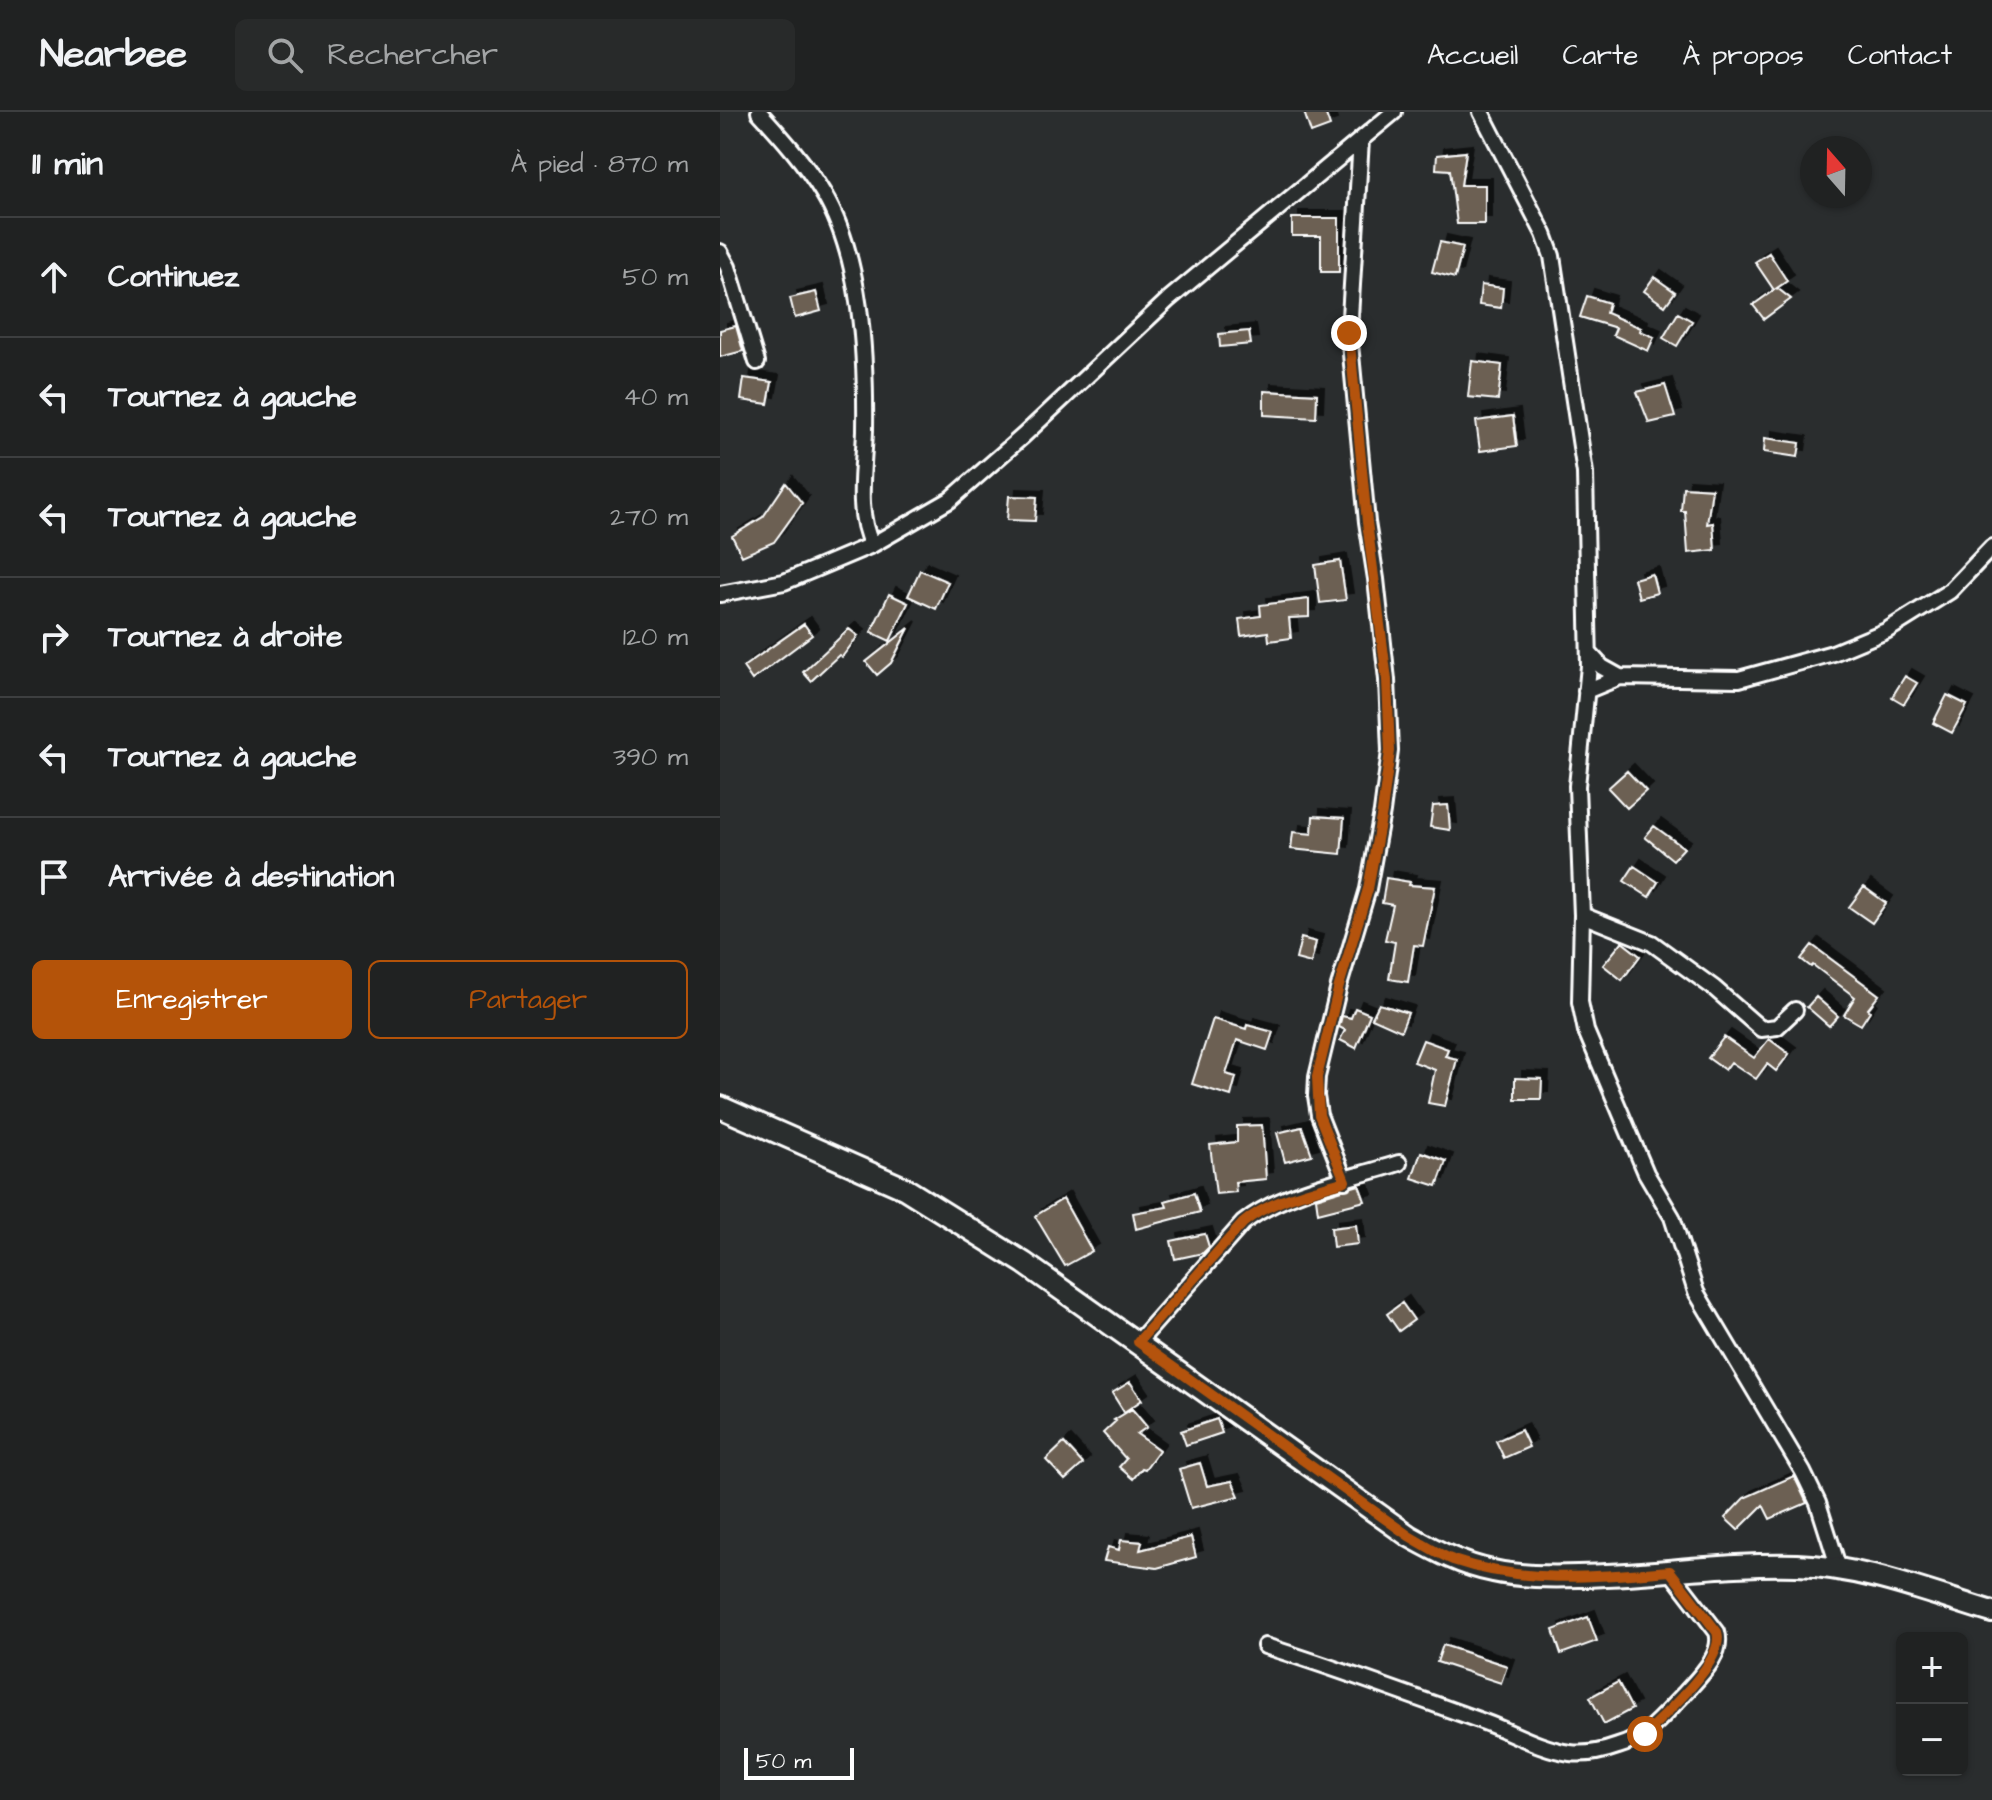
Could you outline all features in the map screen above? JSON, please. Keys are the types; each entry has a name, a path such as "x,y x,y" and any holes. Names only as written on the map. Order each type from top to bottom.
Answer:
{"street":[{"path":"759,112 793,149 823,193 835,215 846,249 860,325 865,417 863,505 867,535 872,545"},
{"path":"720,594 784,582 872,545 950,500 1169,299 1394,112"},
{"path":"1481,112 1544,234 1552,256 1585,473 1589,653 1577,786 1582,915 1580,1002 1586,1031 1646,1173 1672,1217 1696,1292 1803,1472 1818,1503 1839,1569"},
{"path":"1345,1181 1319,1115 1317,1077 1339,986 1368,889 1390,751 1387,680 1367,522 1349,333 1361,140"},
{"path":"720,252 728,267 757,362"},
{"path":"1586,691 1620,677 1739,679 1833,653 1886,631 1950,591 1992,547"},
{"path":"1589,653 1602,667 1620,677"},
{"path":"1582,915 1652,943 1714,988 1761,1029 1777,1027 1795,1010"},
{"path":"720,1107 904,1188 1024,1263 1409,1536 1449,1559 1494,1572 1549,1577 1612,1576 1733,1565 1839,1569 1992,1612"},
{"path":"1138,1342 1243,1223 1258,1211 1399,1163"},
{"path":"1265,1646 1477,1719 1552,1749 1573,1753 1599,1751 1622,1746 1645,1734 1715,1655 1719,1642 1717,1632 1670,1571"}],"building":[{"path":"1304,112 1325,112 1330,126 1311,133"},
{"path":"1466,152 1461,185 1485,185 1485,224 1457,224 1450,170 1436,169 1437,155"},
{"path":"1292,218 1339,218 1339,272 1321,272 1321,236 1292,236"},
{"path":"1440,242 1463,247 1455,278 1432,272"},
{"path":"1769,253 1787,281 1774,290 1755,262"},
{"path":"1654,277 1675,292 1665,306 1644,291"},
{"path":"1481,285 1503,288 1501,308 1479,305"},
{"path":"1777,288 1791,299 1764,319 1753,305"},
{"path":"816,292 821,311 795,318 790,298"},
{"path":"1587,296 1609,303 1606,313 1654,337 1648,351 1613,335 1616,328 1580,317"},
{"path":"1678,313 1692,321 1677,346 1663,338"},
{"path":"736,326 743,351 720,357 720,330"},
{"path":"1249,331 1251,344 1220,347 1219,334"},
{"path":"1472,361 1502,365 1498,400 1468,397"},
{"path":"744,378 772,382 768,404 741,400"},
{"path":"1665,385 1675,417 1649,423 1637,392"},
{"path":"1264,391 1317,394 1316,418 1264,415"},
{"path":"1513,416 1517,446 1480,451 1476,421"},
{"path":"1765,438 1800,443 1798,457 1764,452"},
{"path":"786,483 802,503 774,542 742,556 732,536 763,517"},
{"path":"1683,487 1712,489 1707,524 1713,523 1715,550 1688,553 1685,511 1681,511"},
{"path":"1009,496 1037,497 1035,521 1007,520"},
{"path":"1340,561 1346,600 1320,603 1315,565"},
{"path":"920,570 948,582 936,609 908,596"},
{"path":"1652,574 1657,593 1639,598 1634,579"},
{"path":"889,594 908,603 890,641 871,632"},
{"path":"1309,599 1309,617 1289,618 1291,638 1269,641 1268,632 1241,636 1239,619 1261,616 1260,605"},
{"path":"804,624 812,635 752,680 743,667"},
{"path":"909,628 891,663 877,675 866,662"},
{"path":"849,629 858,636 842,657 839,655 811,681 803,672"},
{"path":"1905,676 1917,683 1904,704 1892,697"},
{"path":"1947,695 1967,705 1952,733 1933,723"},
{"path":"1627,771 1646,791 1627,808 1608,788"},
{"path":"1448,805 1450,830 1430,827 1433,806"},
{"path":"1313,816 1344,818 1341,854 1291,849 1293,832 1312,834"},
{"path":"1654,826 1684,848 1673,860 1645,837"},
{"path":"1634,866 1658,882 1649,897 1624,881"},
{"path":"1386,878 1410,882 1409,885 1435,887 1423,946 1414,945 1408,982 1389,979 1395,942 1385,940 1393,905 1382,903"},
{"path":"1864,887 1886,903 1872,923 1849,907"},
{"path":"1301,938 1316,942 1311,963 1296,959"},
{"path":"1622,942 1640,956 1622,980 1603,965"},
{"path":"1812,945 1879,995 1861,1025 1844,1015 1855,997 1801,959"},
{"path":"1816,997 1838,1016 1829,1026 1807,1007"},
{"path":"1379,1004 1408,1013 1401,1031 1372,1018"},
{"path":"1355,1008 1370,1014 1356,1048 1340,1040 1345,1030 1339,1027 1342,1016 1351,1018"},
{"path":"1213,1019 1246,1029 1247,1025 1273,1032 1267,1050 1237,1040 1226,1074 1236,1077 1231,1096 1192,1084"},
{"path":"1724,1037 1754,1058 1769,1039 1789,1054 1776,1071 1767,1064 1756,1079 1731,1062 1725,1070 1708,1058"},
{"path":"1423,1040 1448,1049 1445,1056 1457,1059 1445,1106 1428,1103 1435,1070 1414,1062"},
{"path":"1515,1078 1542,1079 1541,1099 1515,1099"},
{"path":"1262,1125 1266,1179 1235,1182 1236,1192 1216,1194 1210,1145 1237,1142 1237,1126"},
{"path":"1302,1127 1312,1155 1285,1162 1277,1133"},
{"path":"1421,1152 1446,1161 1437,1186 1412,1178"},
{"path":"1359,1185 1365,1201 1318,1213 1316,1198"},
{"path":"1194,1193 1200,1212 1136,1229 1133,1213 1167,1207 1165,1201"},
{"path":"1063,1199 1092,1251 1065,1266 1035,1216"},
{"path":"1356,1225 1358,1244 1333,1247 1331,1228"},
{"path":"1205,1234 1209,1247 1203,1253 1175,1259 1171,1241"},
{"path":"1402,1303 1414,1320 1399,1331 1387,1314"},
{"path":"1130,1382 1142,1400 1124,1412 1112,1393"},
{"path":"1132,1409 1147,1427 1137,1434 1159,1450 1133,1479 1119,1467 1126,1459 1103,1433 1114,1420"},
{"path":"1217,1419 1222,1433 1186,1445 1181,1431"},
{"path":"1521,1430 1529,1447 1504,1458 1496,1441"},
{"path":"1064,1443 1083,1464 1065,1480 1046,1460"},
{"path":"1200,1463 1207,1486 1232,1481 1239,1496 1191,1508 1179,1469"},
{"path":"1794,1476 1807,1503 1770,1519 1763,1505 1738,1530 1725,1518 1744,1498"},
{"path":"1191,1537 1196,1557 1157,1568 1104,1561 1108,1547 1119,1550 1121,1540 1142,1542 1140,1550"},
{"path":"1588,1617 1597,1641 1561,1654 1553,1630"},
{"path":"1443,1645 1507,1666 1501,1683 1437,1662"},
{"path":"1618,1682 1632,1709 1604,1724 1590,1697"}],"route":[{"path":"1349,333 1367,522 1387,680 1390,751 1368,889 1339,986 1317,1077 1319,1115 1345,1181 1258,1211 1243,1223 1138,1342 1409,1536 1449,1559 1494,1572 1549,1577 1670,1571 1717,1632 1719,1642 1707,1667 1645,1734"}]}
